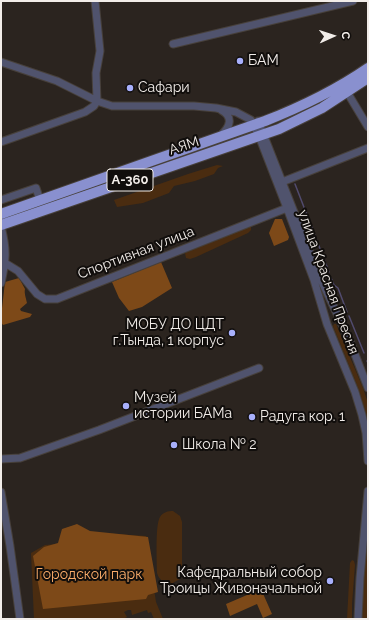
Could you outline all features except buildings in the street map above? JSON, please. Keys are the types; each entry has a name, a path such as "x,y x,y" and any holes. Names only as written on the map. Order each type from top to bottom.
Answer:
{"highway":[{"name":"АЯМ","path":"1,214 257,125 305,104 355,78 368,68"},
{"name":"АЯМ","path":"1,226 261,135 322,108 368,78"}],"street":[{"path":"1,142 84,112 94,106 97,101 96,74 100,51 95,1"},
{"path":"172,44 353,1"},
{"path":"1,62 57,81 97,101 112,106 194,106 236,112 249,118 257,125 261,135"},
{"path":"347,92 368,127"},
{"path":"216,108 227,114 230,121 227,129 218,138"},
{"name":"улица Красная Пресня","path":"261,135 282,182 320,278 348,339 368,388"},
{"name":"улица Красная Пресня","path":"261,135 314,280 326,324 352,386 362,415 368,461"},
{"path":"282,182 368,148"},
{"path":"1,200 36,188 40,200"},
{"name":"Спортивная улица","path":"5,263 18,271 37,294 45,299 57,299 287,208"},
{"path":"1,226 6,246 5,263 1,283"},
{"path":"1,460 20,458 99,430 259,368"},
{"path":"358,619 368,491"},
{"path":"1,492 20,619"}],"green space":[{"path":"217,165 223,166 218,168 214,174 195,181 174,186 169,193 143,203 117,207 114,200 188,174"},
{"path":"275,219 282,219 289,237 288,240 274,246 269,233"},
{"path":"251,226 251,230 248,233 196,257 190,259 186,258 185,253"},
{"path":"161,262 172,288 142,307 129,311 119,298 112,282"},
{"path":"19,278 25,289 27,303 20,309 21,311 32,314 30,317 3,325 1,322 1,317 5,282"},
{"path":"336,324 363,388 368,403 368,420 359,390 333,326"},
{"path":"173,511 180,516 182,522 182,574 180,579 171,584 162,581 157,573 157,527 158,521 163,514"},
{"name":"Городской парк","path":"77,524 90,531 148,537 158,592 148,595 146,599 43,609 33,556 44,547 58,543 62,529"},
{"path":"368,531 367,619 362,619 363,576"},
{"name":"Городской парк","path":"86,532 146,536 156,602 163,619 154,619 151,612 148,613 147,610 132,615 131,610 128,610 124,612 127,617 123,619 34,619 31,553 45,545 59,544"},
{"path":"352,560 354,561 355,565 352,619 347,619 350,563"},
{"path":"261,589 272,614 263,618 257,604 230,616 226,604"}],"waterway":[{"path":"295,184 329,272"},
{"path":"331,278 334,285 338,288 347,312"},
{"path":"349,316 364,353"}],"place":[{"name":"БАМ","path":"240,61"},
{"name":"Сафари","path":"130,88"},
{"name":"МОБУ ДО ЦДТ г.Тында, 1 корпус","path":"232,333"},
{"name":"Музей истории БАМа","path":"126,406"},
{"name":"Радуга кор. 1","path":"252,417"},
{"name":"Школа № 2","path":"174,445"},
{"name":"Кафедральный собор Троицы Живоначальной","path":"330,581"}]}
